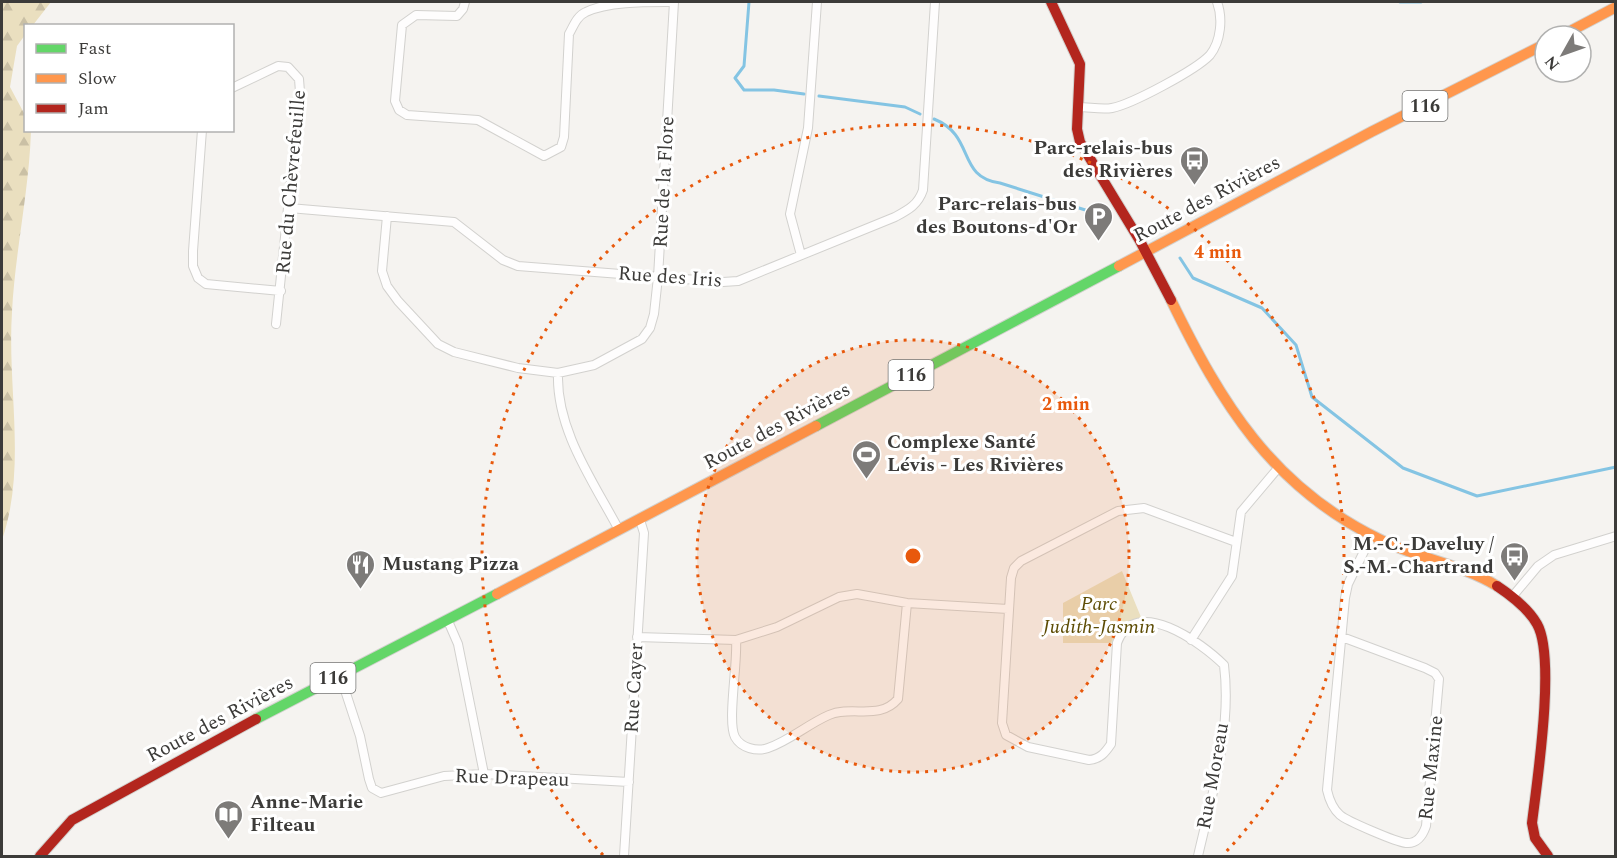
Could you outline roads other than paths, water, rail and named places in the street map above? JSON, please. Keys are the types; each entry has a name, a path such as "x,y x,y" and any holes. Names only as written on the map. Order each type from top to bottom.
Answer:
{"main road":[{"path":"1051,2 1080,64 1077,129 1080,142 1147,253 1226,403 1279,467 1316,499 1396,548 1486,578 1530,614 1544,637 1545,669 1532,823 1535,838 1548,856"},
{"path":"1585,24 1616,8"},
{"name":"Route des Rivières","path":"40,856 72,820 340,675 448,621 797,434 1147,253 1371,132 1533,50"}],"street":[{"path":"465,2 457,16 416,15 402,25 395,101 399,110 407,115 478,120 544,156 561,147 564,137 570,34 576,20 586,12 633,2 674,2"},
{"name":"Rue de la Flore","path":"387,216 382,272 387,286 438,344 454,352 508,365 558,373 594,365 642,339 650,328 654,314 658,277 674,2"},
{"path":"801,255 790,214 808,128 817,2"},
{"name":"Rue des Iris","path":"289,208 454,222 503,260 518,266 738,281 895,217 913,207 920,198 935,2"},
{"path":"1079,107 1109,109 1124,104 1199,63 1210,54 1218,39 1220,23 1217,2"},
{"name":"Rue du Chèvrefeuille","path":"234,87 278,66 288,67 299,79 289,208 276,324"},
{"name":"Rue du Chèvrefeuille","path":"202,132 193,251 198,278 206,284 281,291"},
{"path":"558,373 561,412 575,446 619,530"},
{"path":"1191,640 1232,576 1241,512 1279,467"},
{"path":"637,637 736,640 777,627 839,597 857,594 907,603 1008,609 1011,578 1014,568 1021,561 1118,512 1144,508 1236,542"},
{"name":"Rue Cayer","path":"624,856 644,533 640,520"},
{"name":"Rue Maxine","path":"1342,637 1425,668 1435,673 1439,679 1426,826 1423,834 1416,840 1406,843 1347,820 1330,802 1327,790 1342,637 1348,584 1372,535"},
{"path":"1512,597 1547,559 1616,536"},
{"path":"736,640 732,729 739,743 747,747 767,748 836,713 884,712 892,706 898,699 907,603"},
{"name":"Rue Moreau","path":"1008,609 1002,723 1006,735 1028,747 1089,760 1097,759 1111,744 1118,643 1121,633 1134,624 1152,621 1162,623 1215,656 1224,665 1220,760 1198,856"},
{"path":"448,621 458,644 484,774"},
{"name":"Rue Drapeau","path":"340,675 360,736 369,779 377,792 389,792 444,776 484,774 629,782"}],"waterway":[{"path":"749,2 744,66 735,78 744,90 774,90 804,94"},
{"path":"1400,2 1421,2"},
{"path":"819,96 905,107 920,114"},
{"path":"934,119 947,126 956,135 971,165 986,179 1098,214"},
{"path":"1180,258 1193,278 1262,308 1296,345 1312,397 1403,468 1477,496 1616,467"}],"place":[{"name":"Parc-relais-bus des Rivières","path":"1194,186"},
{"name":"Parc-relais-bus des Boutons-d'Or","path":"1098,242"},
{"name":"Complexe Santé Lévis - Les Rivières","path":"866,480"},
{"name":"M.-C.-Daveluy / S.-M.-Chartrand","path":"1515,582"},
{"name":"Mustang Pizza","path":"361,590"},
{"name":"Anne-Marie Filteau","path":"229,840"}],"park label":[{"name":"Parc Judith-Jasmin","path":"1099,616"}]}
